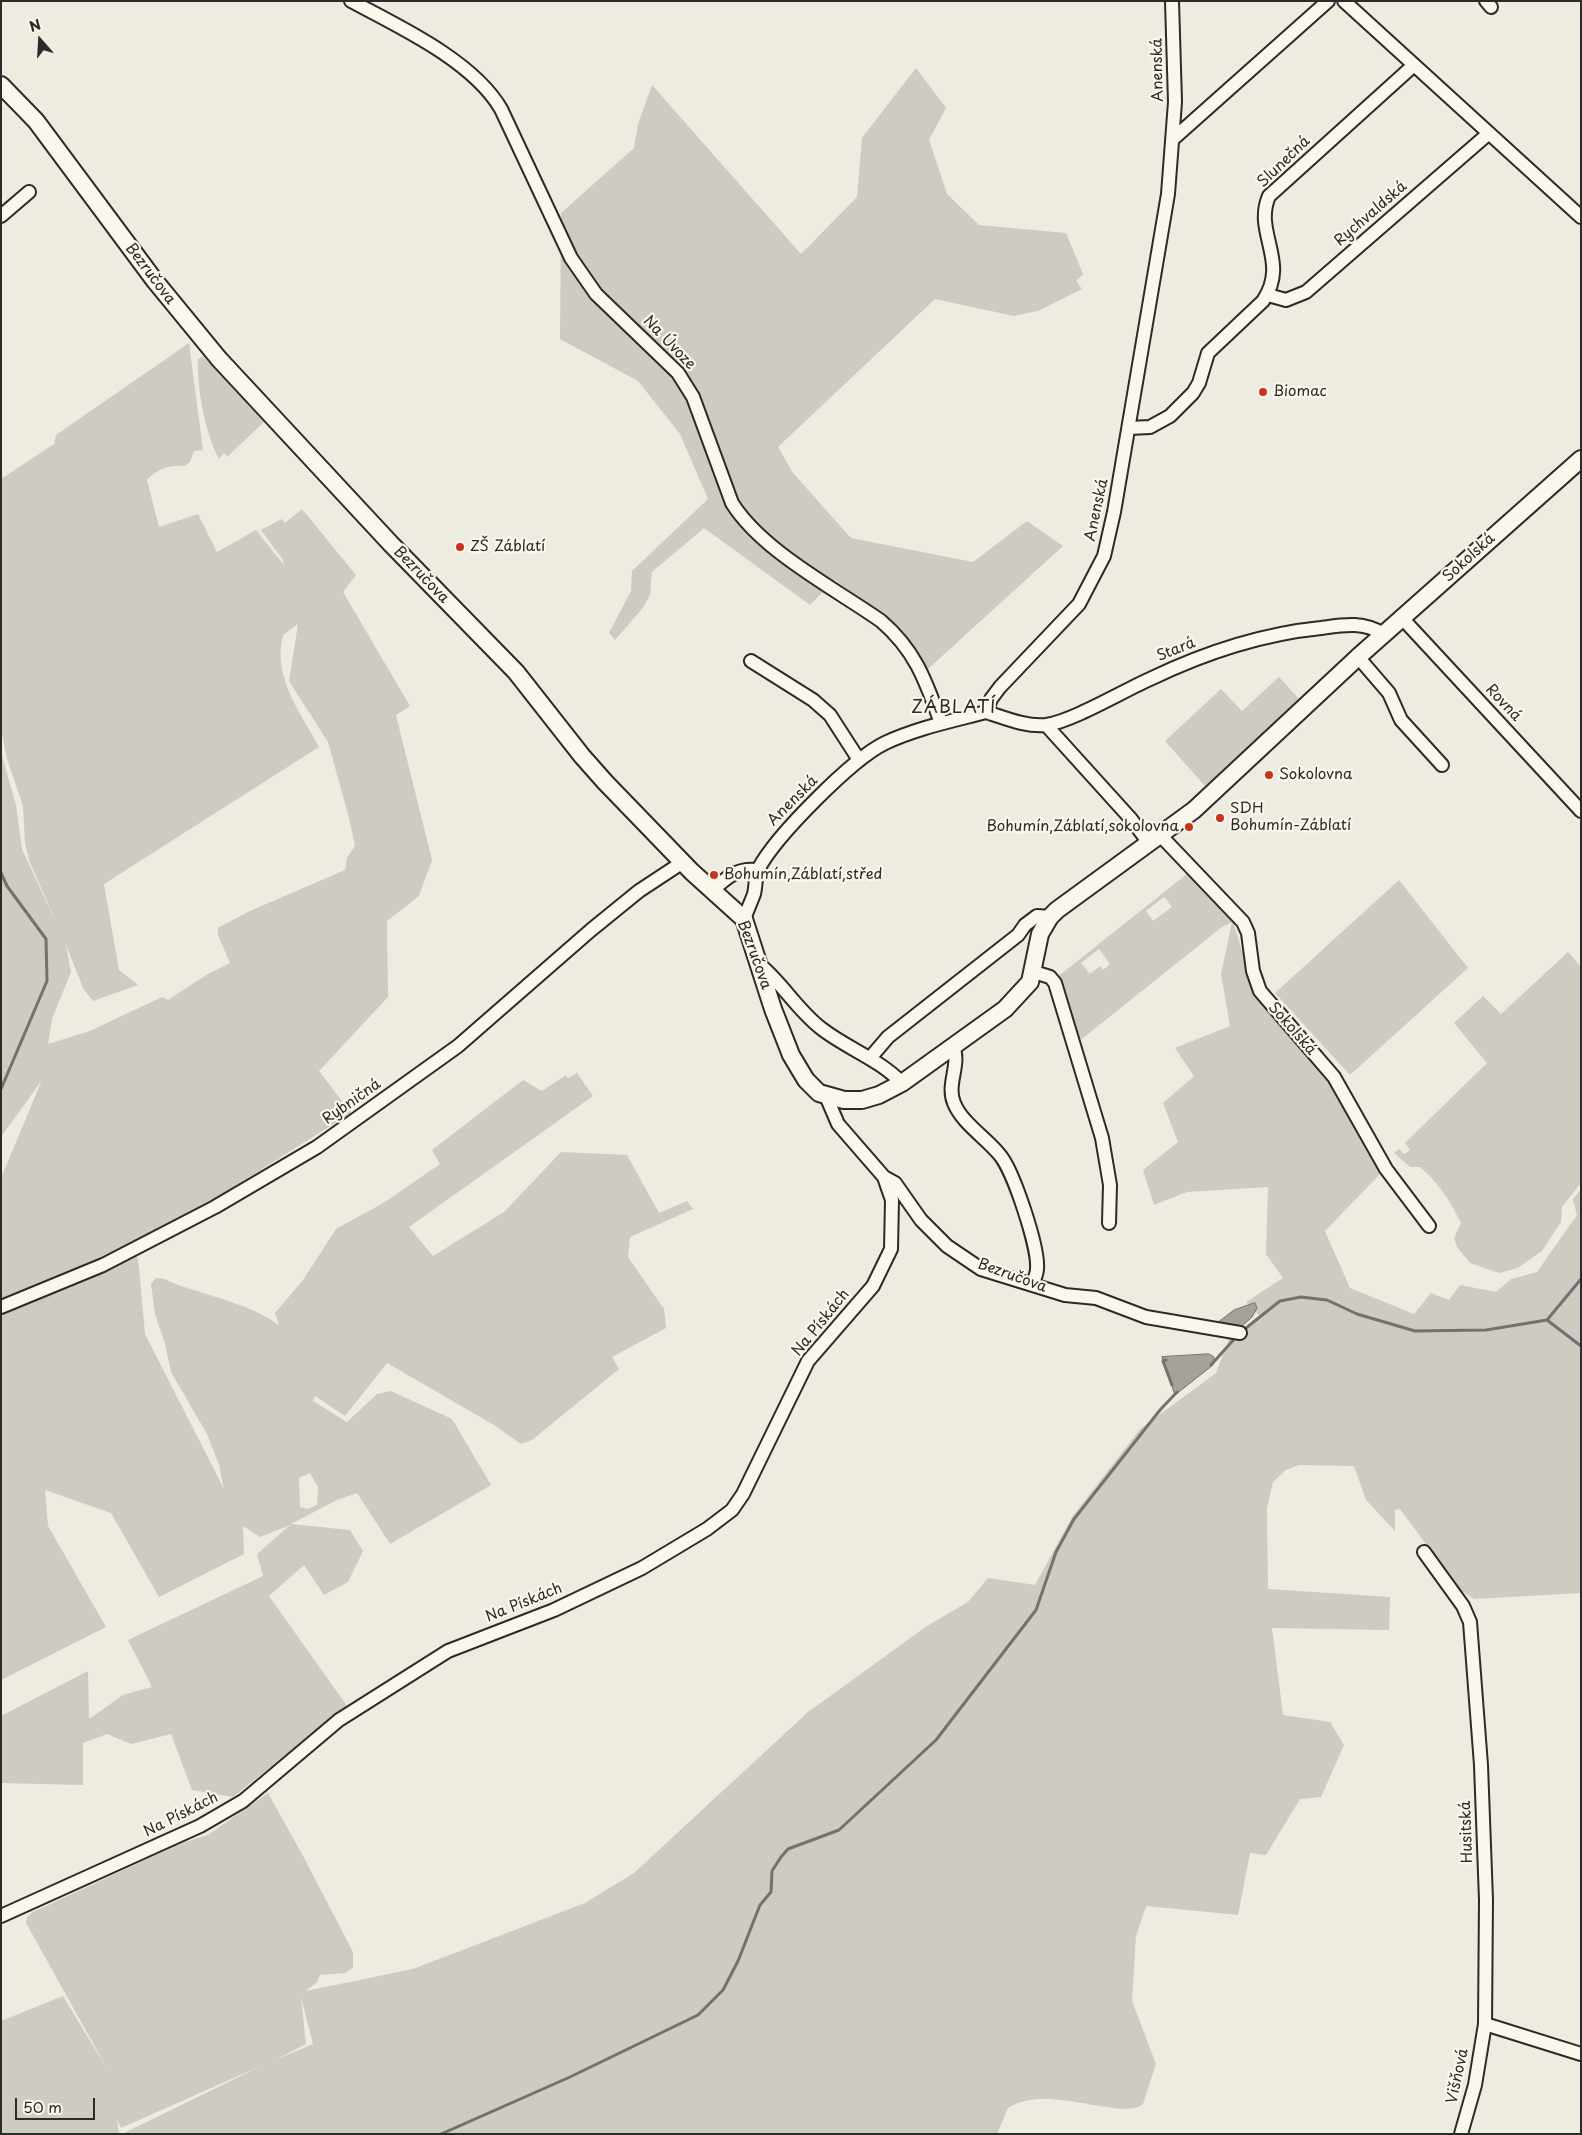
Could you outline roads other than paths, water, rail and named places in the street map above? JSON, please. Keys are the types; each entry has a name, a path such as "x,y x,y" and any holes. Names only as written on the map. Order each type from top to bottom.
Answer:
{"main road":[{"name":"Bezručova","path":"1,85 36,121 155,281 219,360 391,544 516,672 582,756 682,862 744,919 791,1055 806,1080"},
{"name":"Sokolská","path":"806,1080 818,1093 844,1100 862,1100 879,1095 902,1083 1012,1002 1027,987 1034,972 1040,934 1050,917 1155,840 1207,798 1358,656 1581,459"}],"street":[{"name":"Na Úvoze","path":"351,1 443,53 476,76 489,90 501,110 571,258 596,294 687,384 694,397 732,503 740,516 762,539 893,631 914,658 941,723"},
{"name":"Anenská","path":"744,919 753,895 757,870 780,836 858,760 884,743 941,723 986,712 991,699 1000,687 1079,604 1095,576 1104,556 1114,512 1161,239 1173,139 1172,1"},
{"path":"1173,139 1328,1"},
{"path":"1344,1 1581,217"},
{"name":"Slunečná","path":"1268,294 1273,283 1274,272 1264,220 1264,207 1269,196 1414,65"},
{"name":"Rychvaldská","path":"1268,294 1286,300 1306,292 1488,134"},
{"path":"1,216 30,192"},
{"path":"1129,428 1150,427 1161,423 1186,401 1199,383 1208,353 1268,294"},
{"name":"Rovná","path":"1402,618 1581,812"},
{"name":"Stará","path":"986,712 1022,723 1046,725 1074,715 1153,677 1209,654 1261,637 1308,629 1364,624 1383,634"},
{"path":"1358,656 1389,693 1401,720 1442,765"},
{"path":"751,661 813,700 830,715 858,760"},
{"path":"1046,725 1130,819 1155,840"},
{"name":"Sokolská","path":"1155,840 1243,922 1248,933 1254,972 1260,991 1334,1077 1386,1169 1429,1226"},
{"name":"Rybničná","path":"1,1307 103,1265 215,1207 317,1146 458,1046 591,930 639,891 682,862"},
{"path":"713,890 726,878 740,870 757,870"},
{"path":"870,1058 888,1037 1018,935 1025,925 1037,916 1050,917"},
{"path":"760,965 774,976 801,1010 820,1029 870,1058 902,1083"},
{"path":"1034,972 1053,979 1064,1010 1102,1138 1110,1185 1109,1223"},
{"path":"953,1046 957,1059 952,1085 953,1101 961,1115 1001,1155 1014,1178 1036,1255 1037,1269 1033,1284"},
{"name":"Bezručova","path":"826,1096 838,1124 884,1177 894,1183 921,1220 947,1246 981,1269 1064,1295 1096,1298 1146,1317 1240,1333"},
{"name":"Na Pískách","path":"1,1916 200,1826 243,1801 339,1720 448,1651 554,1610 642,1568 699,1534 732,1510 744,1494 808,1361 873,1286 891,1249 892,1200 884,1177"},
{"name":"Husitská","path":"1424,1552 1463,1606 1470,1622 1480,1765 1486,1900 1485,2024"},
{"path":"1485,2024 1581,2054"},
{"name":"Višňová","path":"1461,2134 1475,2085 1485,2024"}],"waterway":[{"path":"1,873 7,886 46,939 47,981 1,1089"},
{"path":"1241,1332 1280,1301 1301,1297 1327,1300 1357,1314 1415,1331 1486,1330 1547,1320 1581,1279"},
{"path":"1547,1320 1581,1346"},
{"path":"1211,1365 1237,1336"},
{"path":"1166,1360 1163,1361 1172,1385"},
{"path":"441,2134 570,2077 698,2015 723,1990 738,1961 760,1905 771,1892 772,1871 781,1857 788,1849 839,1830 936,1740 1036,1610 1056,1552 1074,1519 1160,1410 1177,1392"}],"place":[{"name":"Biomac","path":"1263,392"},
{"name":"ZŠ Záblatí","path":"460,547"},
{"name":"Sokolovna","path":"1269,775"},
{"name":"SDH Bohumín-Záblatí","path":"1220,818"},
{"name":"Bohumín,Záblatí,sokolovna","path":"1189,827"},
{"name":"Bohumín,Záblatí,střed","path":"714,875"}],"district":[{"name":"ZÁBLATÍ","path":"954,708"}]}
